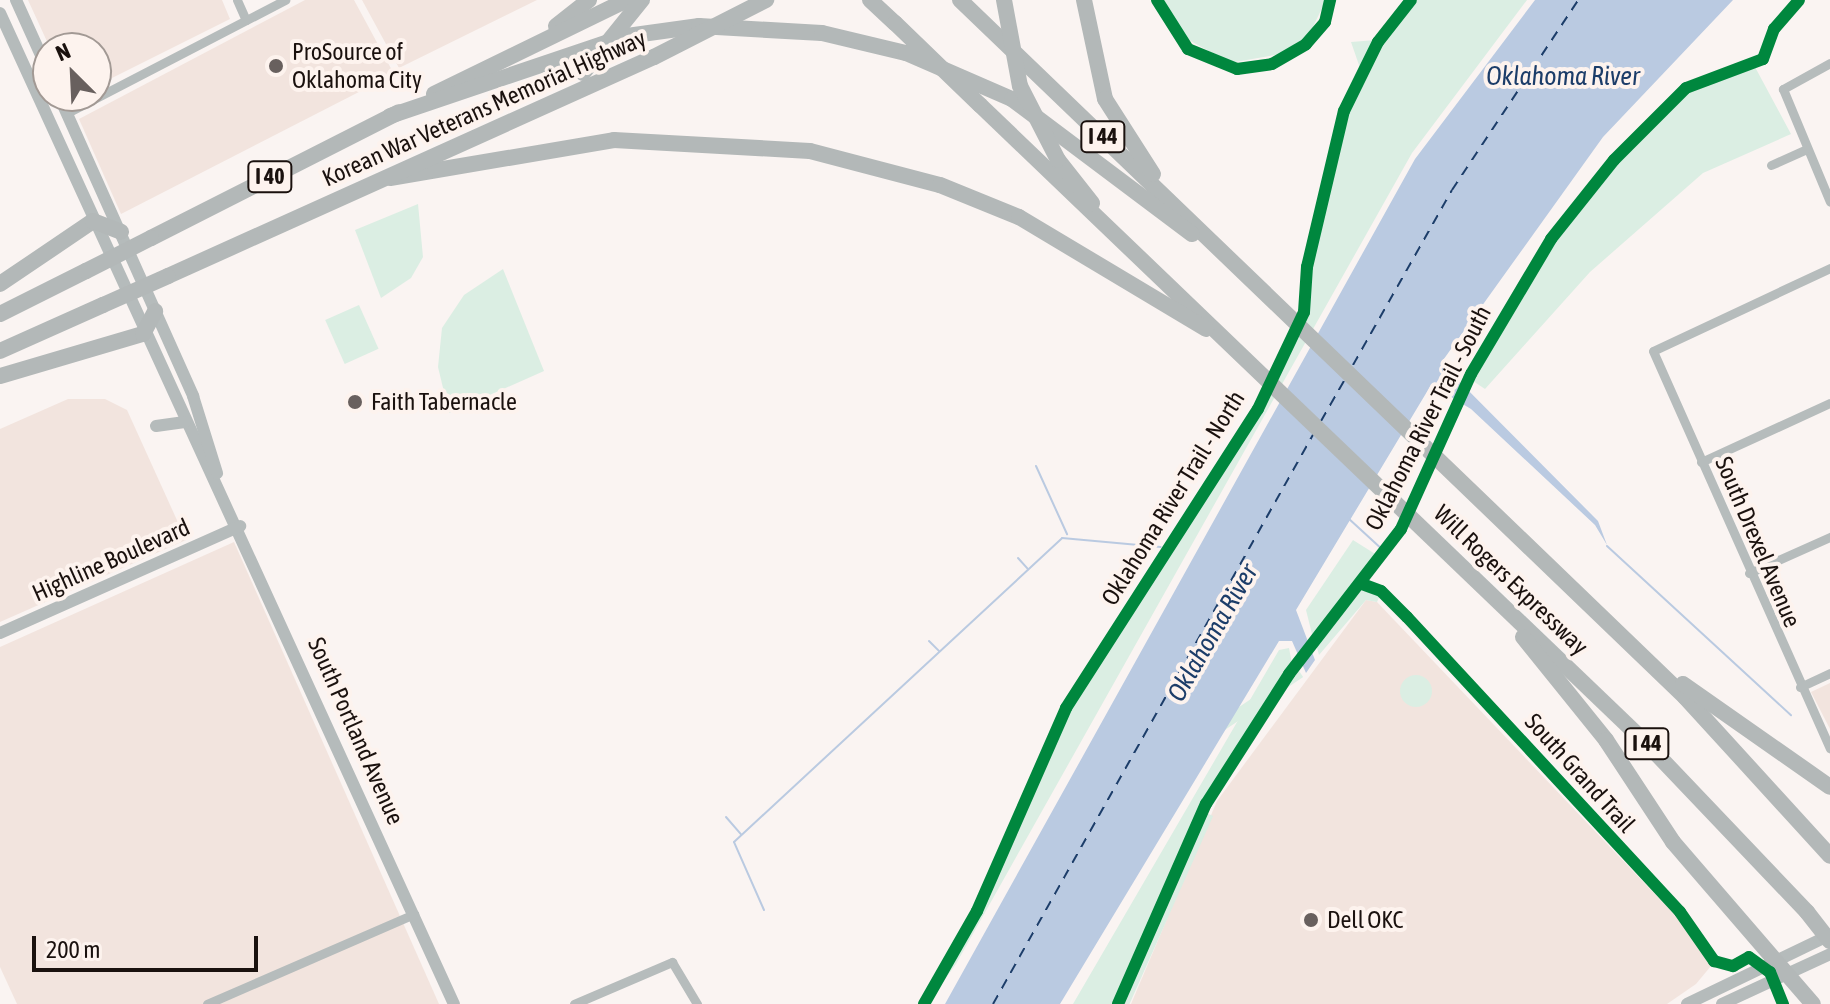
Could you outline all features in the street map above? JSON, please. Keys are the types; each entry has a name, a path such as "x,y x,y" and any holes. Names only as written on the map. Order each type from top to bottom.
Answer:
{"highway":[{"path":"518,51 589,0"},
{"name":"Korean War Veterans Memorial Highway","path":"0,314 518,51 627,0"},
{"path":"547,107 583,73 642,0"},
{"name":"Korean War Veterans Memorial Highway","path":"0,351 547,107 766,0"},
{"name":"Will Rogers Expressway","path":"870,0 1708,804 1830,938"},
{"name":"Will Rogers Expressway","path":"960,0 1648,661 1830,856"},
{"path":"1004,0 1020,86 1058,160 1114,232"},
{"path":"1084,0 1092,61 1109,109 1189,219"},
{"path":"390,116 627,36 745,26 854,39 963,76 1039,115 1248,277"},
{"path":"390,178 614,140 710,140 810,151 940,185 1019,217 1233,345"},
{"path":"0,284 93,221 121,232"},
{"path":"0,376 143,334 155,311"},
{"path":"1479,584 1606,740 1673,842 1813,1004"},
{"path":"1648,661 1830,787"}],"main road":[{"path":"0,11 16,0 32,36"},
{"name":"South Portland Avenue","path":"0,11 174,402 218,476"},
{"path":"49,122 67,113"},
{"name":"South Portland Avenue","path":"67,113 155,311 218,476 454,1004"},
{"path":"174,402 154,423 185,422"},
{"name":"Highline Boulevard","path":"0,633 240,526"},
{"path":"1687,1004 1774,959 1830,938"},
{"path":"1715,987 1723,1004 1830,954"}],"street":[{"path":"237,0 246,20"},
{"path":"67,113 285,0"},
{"path":"1829,197 1805,150 1783,89 1830,63"},
{"path":"1771,165 1805,150"},
{"name":"South Drexel Avenue","path":"1830,268 1653,351 1749,573 1830,748"},
{"path":"1701,462 1830,403"},
{"path":"1749,573 1830,537"},
{"path":"1800,687 1830,673"},
{"path":"207,1004 414,914"},
{"path":"574,1004 672,962 697,1004"}],"shaded area":[{"path":"28,0 222,0 230,19 112,78 112,32 43,32"},
{"path":"305,0 354,0 394,74 121,214 79,119 92,112 112,112 112,102"},
{"path":"362,0 537,0 399,68"},
{"path":"68,399 105,399 127,410 186,540 0,622 0,429"},
{"path":"234,542 439,1004 17,1004 0,967 0,647"},
{"path":"1366,600 1377,602 1690,931 1711,966 1696,984 1667,1004 1131,1004 1217,801"},
{"path":"1830,683 1830,729 1811,692"}],"green space":[{"path":"1163,0 1326,0 1309,35 1286,53 1230,63 1180,35"},
{"path":"1415,0 1527,0 1412,153 956,964 927,1004 984,903 1034,775 1077,693 1266,398 1305,316 1308,271 1347,111 1383,37"},
{"path":"1376,40 1368,52 1360,68 1351,42"},
{"path":"1755,67 1791,134 1703,173 1590,272 1485,389 1473,381 1547,250 1614,164 1688,89"},
{"path":"418,204 423,257 411,278 381,298 355,230"},
{"path":"503,269 544,371 449,413 438,367 442,328 464,295"},
{"path":"359,305 379,349 345,364 325,320"},
{"path":"1353,540 1380,557 1313,638 1306,610"},
{"path":"1361,591 1381,593 1377,602 1366,600 1319,655 1316,644"},
{"path":"1289,648 1292,664 1196,817 1114,1004 1073,1004 1279,650"},
{"path":"1297,668 1303,677 1175,764 1168,755"},
{"path":"1416,675 1427,680 1432,691 1427,702 1416,707 1405,702 1400,691 1405,680"},
{"path":"1204,812 1213,816 1129,1004 1119,1004"}],"water":[{"name":"Oklahoma River","path":"1535,0 1733,0 1603,137 1441,363 1598,521 1607,545 1595,525 1471,409 1431,385 1296,610 1315,660 1306,673 1292,641 1279,641 1060,1004 945,1004 1415,159"}],"waterway":[{"path":"1036,466 1067,534"},
{"path":"1348,518 1385,552"},
{"path":"764,910 734,842 1062,538 1161,547"},
{"path":"1607,546 1791,715"},
{"path":"1018,558 1028,569"},
{"path":"929,641 939,651"},
{"path":"726,817 741,834"}],"ferry route":[{"path":"1353,365 1452,190 1578,0"},
{"path":"1321,421 1344,381"},
{"path":"993,1004 1314,433"}],"cycle path":[{"path":"1157,0 1188,49 1237,69 1272,64 1306,44 1325,22 1330,0"},
{"name":"Oklahoma River Trail - North","path":"924,1004 977,911 1066,708 1258,409 1304,312 1307,267 1344,111 1378,42 1411,0"},
{"name":"Oklahoma River Trail - South","path":"1118,1004 1206,804 1289,674 1401,529 1471,374 1551,239 1614,160 1686,88 1763,59 1774,29 1799,0"},
{"name":"South Grand Trail","path":"1362,584 1381,591 1407,617 1680,912 1714,961 1733,966 1749,957 1770,972 1783,1004"}],"place":[{"name":"ProSource of Oklahoma City","path":"276,66"},
{"name":"Faith Tabernacle","path":"355,402"},
{"name":"Dell OKC","path":"1311,920"}]}
